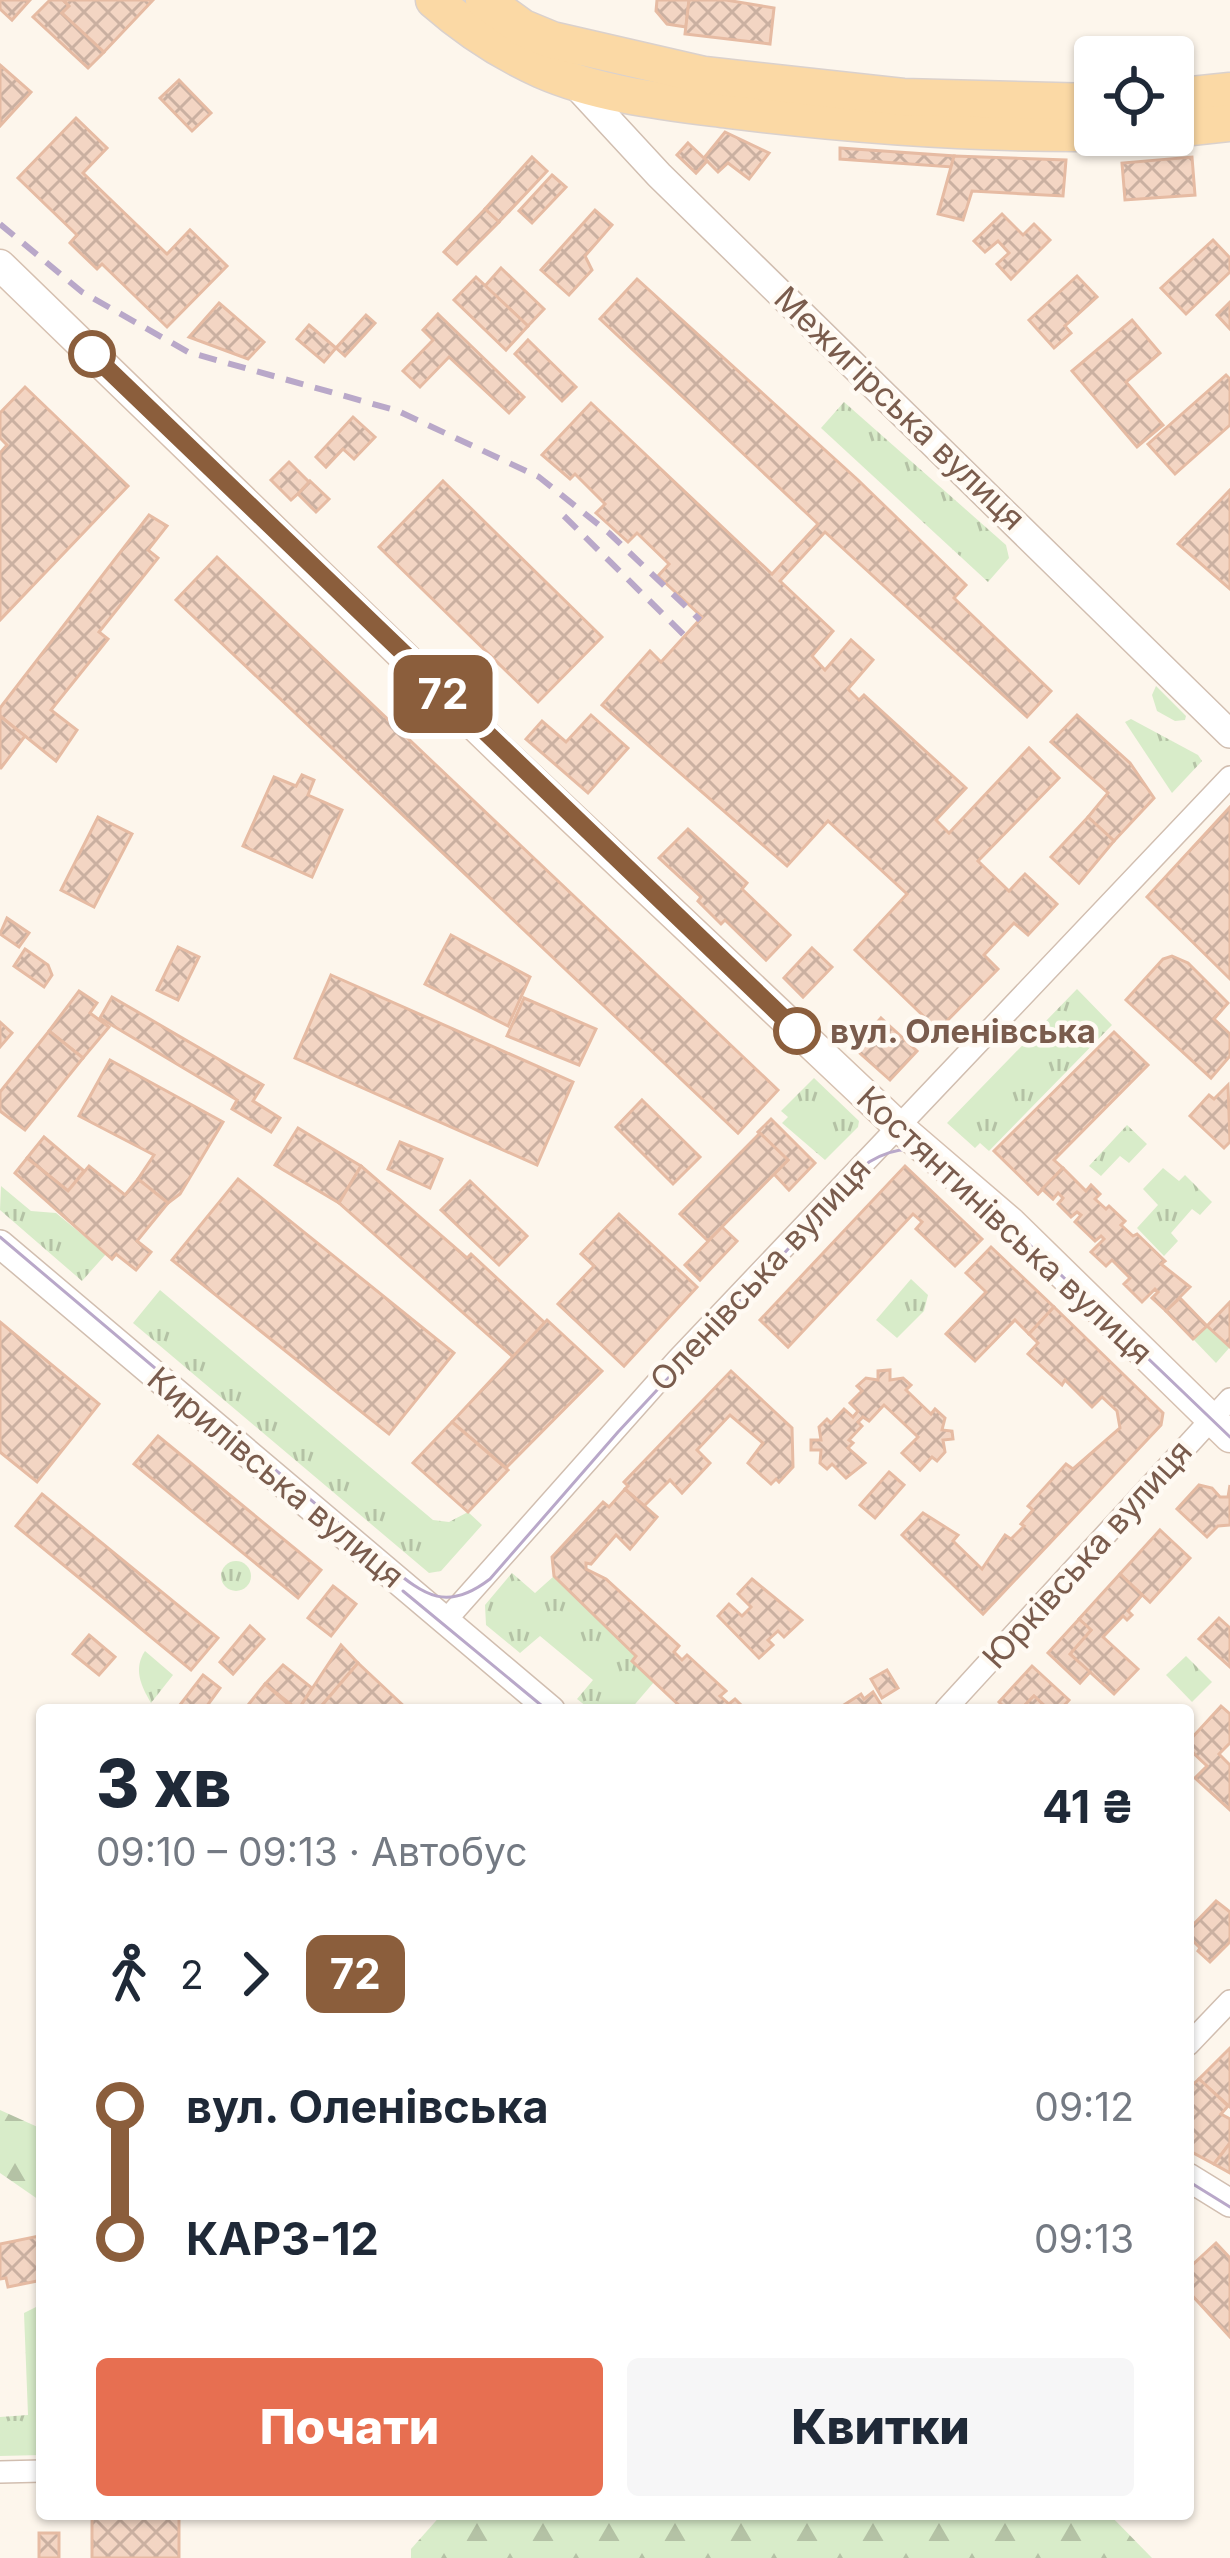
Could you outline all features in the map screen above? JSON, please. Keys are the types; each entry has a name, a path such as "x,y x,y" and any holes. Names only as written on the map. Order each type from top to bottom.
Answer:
{"main road":[{"name":"Межигірська вулиця","path":"434,0 500,49 572,81"},
{"name":"Межигірська вулиця","path":"484,0 524,28"},
{"path":"524,28 624,60 806,89 1074,102"},
{"path":"572,81 695,106 802,119 1074,133"},
{"path":"1194,95 1230,92"},
{"path":"1194,126 1230,122"},
{"name":"Костянтинівська вулиця","path":"0,265 455,707 899,1127 1224,1418"}],"street":[{"name":"Межигірська вулиця","path":"524,28 659,175 1230,734"},
{"name":"Оленівська вулиця","path":"446,1620 678,1359 1230,777"},
{"name":"Кирилівська вулиця","path":"0,1244 544,1704"},
{"name":"Юрківська вулиця","path":"951,1704 1224,1418"},
{"path":"1194,2039 1230,2001"},
{"path":"1194,2181 1230,2203"},
{"path":"0,2472 36,2470"}],"green space":[{"path":"844,402 1006,545 1009,558 988,582 821,428"},
{"path":"1156,686 1185,720 1175,721 1157,711 1152,695"},
{"path":"1131,719 1202,761 1172,793 1125,722"},
{"path":"1077,989 1112,1025 989,1151 980,1143 975,1148 947,1123"},
{"path":"814,1078 859,1121 825,1160 782,1123 788,1117 781,1111"},
{"path":"1127,1125 1147,1144 1129,1163 1120,1156 1101,1176 1089,1166"},
{"path":"1163,1168 1179,1181 1185,1175 1212,1202 1200,1215 1192,1209 1171,1233 1178,1241 1164,1256 1137,1228 1158,1205 1143,1189"},
{"path":"1,1186 31,1211 56,1213 106,1254 82,1281 0,1210"},
{"path":"911,1279 928,1295 924,1311 897,1338 876,1320"},
{"path":"160,1290 433,1520 449,1522 468,1512 482,1525 441,1571 429,1573 133,1323"},
{"path":"1207,1326 1230,1347 1216,1363 1193,1339"},
{"path":"236,1561 251,1576 236,1591 221,1576"},
{"path":"512,1573 535,1593 554,1576 636,1656 633,1661 654,1682 635,1704 583,1704 577,1699 593,1680 540,1636 520,1653 486,1625 485,1605"},
{"path":"145,1651 173,1675 151,1703 139,1671"},
{"path":"1186,1656 1212,1682 1192,1702 1166,1675"},
{"path":"0,2110 36,2126 36,2198 0,2173"},
{"path":"36,2307 36,2455 0,2456 0,2417 28,2415 24,2313"},
{"path":"437,2520 1115,2520 1152,2558 411,2558 411,2549"}],"building":[{"path":"0,0 30,0 12,20 0,9"},
{"path":"50,0 63,0 69,6 62,13 104,52 88,68 33,17"},
{"path":"63,0 153,0 104,52 62,13 69,6"},
{"path":"657,0 689,0 686,27 667,24 656,11"},
{"path":"689,0 774,8 770,44 685,34"},
{"path":"0,65 31,92 0,126"},
{"path":"179,80 211,113 192,131 160,98"},
{"path":"76,118 107,148 83,173 167,254 190,230 227,266 167,327 102,264 97,269 70,243 77,235 18,178"},
{"path":"725,132 769,153 749,179 728,163 718,172 704,158"},
{"path":"688,143 707,161 696,173 677,155"},
{"path":"840,148 954,156 952,167 840,159"},
{"path":"954,156 1066,160 1063,196 972,191 963,220 938,214"},
{"path":"532,157 547,171 499,222 485,209"},
{"path":"1192,157 1195,195 1125,200 1122,163"},
{"path":"552,175 566,187 532,223 519,211"},
{"path":"485,209 499,222 457,264 444,252"},
{"path":"595,210 612,225 585,256 592,270 569,295 541,270"},
{"path":"1002,214 1023,235 1034,224 1050,240 1011,279 997,264 1009,253 998,241 985,252 974,241"},
{"path":"1213,240 1230,258 1230,272 1186,314 1161,288"},
{"path":"501,268 544,309 528,326 485,286"},
{"path":"1077,276 1097,297 1065,326 1071,333 1054,348 1029,320"},
{"path":"476,277 528,326 506,350 454,300"},
{"path":"637,279 966,585 954,598 1051,691 1027,717 825,532 780,581 833,631 812,656 825,670 851,640 873,660 848,689 859,700 864,695 966,788 936,820 949,833 1029,748 1059,778 978,861 1009,891 1025,874 1057,904 1028,935 1014,923 984,955 998,969 938,1030 855,950 907,894 828,821 787,866 602,705 650,651 661,662 702,617 658,576 669,564 637,533 628,542 596,513 605,504 575,474 570,479 542,455 591,403 772,574 818,524 600,319"},
{"path":"1230,302 1230,329 1217,315"},
{"path":"219,303 264,342 248,359 189,337"},
{"path":"438,314 524,397 509,413 449,357 420,387 403,371 433,340 423,330"},
{"path":"366,315 375,323 345,356 336,348"},
{"path":"1132,320 1160,353 1126,382 1163,425 1137,447 1072,371"},
{"path":"309,325 336,348 324,362 297,339"},
{"path":"528,340 576,387 562,401 515,354"},
{"path":"1226,375 1230,379 1230,425 1175,474 1148,444"},
{"path":"25,387 128,486 0,620 0,453 7,445 0,438 0,413"},
{"path":"353,417 375,437 354,459 343,449 326,467 316,457"},
{"path":"289,462 310,483 291,500 271,480"},
{"path":"310,481 329,499 316,512 298,494"},
{"path":"443,481 602,637 538,702 379,547"},
{"path":"1230,490 1230,589 1178,544"},
{"path":"149,515 167,526 148,550 158,558 99,632 108,639 51,710 77,730 56,761 0,716 0,708"},
{"path":"217,557 778,1090 738,1133 176,600"},
{"path":"591,715 628,748 588,793 526,739 542,721 566,742"},
{"path":"1077,715 1130,763 1154,798 1114,841 1088,817 1108,793 1051,742"},
{"path":"0,716 25,736 1,768 0,768"},
{"path":"302,775 314,780 308,795 342,810 312,877 243,846 274,777 296,786"},
{"path":"1230,807 1230,979 1147,897"},
{"path":"98,817 132,834 94,907 61,890"},
{"path":"1088,817 1114,841 1079,883 1051,857"},
{"path":"688,829 747,883 742,889 790,935 766,960 725,920 721,924 698,901 701,897 659,858"},
{"path":"7,918 29,933 19,947 0,934"},
{"path":"451,935 530,977 508,1026 425,984"},
{"path":"178,947 199,957 178,1000 157,990"},
{"path":"812,948 832,967 803,997 784,978"},
{"path":"25,949 48,965 52,975 44,987 14,966"},
{"path":"1172,956 1188,963 1228,1003 1214,1019 1230,1034 1230,1056 1211,1078 1126,1000 1163,959"},
{"path":"331,975 573,1082 537,1165 295,1058"},
{"path":"79,991 97,1003 90,1013 109,1027 83,1058 49,1031"},
{"path":"112,997 263,1085 253,1101 280,1118 271,1132 232,1109 237,1100 100,1018"},
{"path":"524,998 596,1029 579,1065 507,1036"},
{"path":"881,1018 917,1051 890,1080 854,1048"},
{"path":"0,1022 12,1033 0,1047"},
{"path":"49,1031 83,1058 25,1130 0,1111 0,1092"},
{"path":"1114,1032 1148,1065 1054,1160 1063,1168 1038,1194 994,1151"},
{"path":"110,1060 223,1122 180,1194 168,1203 138,1179 154,1155 79,1116"},
{"path":"1228,1085 1230,1142 1224,1148 1190,1116 1209,1095 1214,1099"},
{"path":"642,1100 700,1157 673,1184 616,1127"},
{"path":"771,1119 815,1163 789,1190 774,1174 788,1160 758,1132"},
{"path":"298,1128 361,1166 339,1203 275,1165"},
{"path":"760,1133 788,1160 708,1241 680,1214"},
{"path":"44,1137 84,1171 68,1191 27,1158"},
{"path":"400,1142 442,1159 430,1188 388,1169"},
{"path":"27,1158 68,1191 89,1166 125,1195 138,1179 168,1203 137,1241 151,1252 136,1270 116,1254 112,1259 15,1173"},
{"path":"361,1166 467,1258 471,1254 545,1323 513,1357 339,1203"},
{"path":"905,1166 982,1239 955,1266 916,1229 922,1222 913,1214 788,1347 760,1320"},
{"path":"1063,1168 1086,1191 1091,1185 1100,1194 1095,1199 1106,1209 1109,1206 1125,1221 1121,1225 1133,1236 1137,1234 1165,1261 1161,1264 1190,1287 1166,1311 1152,1298 1158,1292 1155,1289 1142,1302 1124,1284 1130,1278 1112,1260 1106,1266 1091,1252 1104,1239 1095,1241 1075,1222 1081,1215 1077,1212 1071,1217 1058,1204 1063,1198 1058,1193 1053,1199 1042,1189"},
{"path":"238,1179 454,1353 389,1434 172,1260"},
{"path":"470,1181 527,1236 499,1265 441,1210"},
{"path":"619,1214 697,1287 624,1366 558,1304 594,1266 581,1254"},
{"path":"722,1227 737,1241 700,1280 685,1265"},
{"path":"991,1247 1054,1307 1029,1334 1015,1320 975,1361 946,1334 986,1292 966,1273"},
{"path":"1180,1298 1207,1326 1193,1339 1166,1311"},
{"path":"1230,1302 1230,1347 1207,1326"},
{"path":"1054,1307 1163,1413 1161,1425 983,1614 902,1535 923,1513 958,1535 953,1541 982,1569 1005,1535 1011,1539 1024,1526 1033,1510 1028,1506 1066,1464 1073,1469 1120,1428 1117,1411 1102,1397 1092,1407 1028,1354 1038,1343 1029,1334"},
{"path":"547,1320 602,1371 506,1468 452,1422"},
{"path":"0,1322 99,1404 37,1482 0,1452"},
{"path":"890,1370 890,1380 903,1378 911,1385 906,1390 931,1414 935,1409 945,1418 942,1430 952,1431 953,1439 943,1440 945,1452 920,1470 902,1453 918,1437 884,1405 869,1421 863,1417 858,1422 862,1426 849,1440 853,1443 848,1448 865,1463 846,1478 832,1464 827,1469 820,1463 821,1450 811,1450 811,1440 821,1440 819,1427 827,1419 831,1423 844,1409 853,1417 858,1411 850,1403 862,1391 857,1386 866,1378 878,1380 878,1371"},
{"path":"731,1371 792,1428 793,1467 771,1484 748,1463 763,1443 730,1415 697,1450 710,1463 682,1493 670,1480 644,1506 625,1489 624,1482"},
{"path":"452,1422 508,1470 468,1512 413,1463"},
{"path":"158,1436 321,1570 298,1598 134,1464"},
{"path":"889,1472 904,1485 875,1518 860,1505"},
{"path":"1199,1485 1228,1497 1230,1485 1230,1525 1218,1526 1207,1537 1177,1509"},
{"path":"625,1489 657,1517 630,1549 616,1535 591,1564 586,1563 586,1569 606,1579 679,1646 674,1652 682,1660 687,1655 726,1691 720,1696 729,1704 678,1704 554,1576 552,1557 603,1502 609,1507"},
{"path":"42,1494 218,1638 191,1670 16,1526"},
{"path":"1160,1530 1190,1558 1150,1602 1120,1574"},
{"path":"1120,1574 1142,1595 1128,1611 1132,1615 1127,1620 1123,1616 1103,1637 1138,1669 1114,1694 1070,1654 1091,1630 1079,1619"},
{"path":"752,1579 802,1620 784,1637 778,1631 768,1640 773,1645 759,1658 718,1616 729,1604 742,1616 751,1607 738,1594"},
{"path":"333,1586 356,1604 331,1636 308,1618"},
{"path":"1219,1618 1230,1628 1230,1667 1199,1639"},
{"path":"1079,1619 1091,1630 1070,1654 1090,1672 1080,1683 1048,1653"},
{"path":"250,1626 264,1639 233,1674 220,1662"},
{"path":"89,1635 115,1657 99,1675 73,1654"},
{"path":"341,1645 358,1663 323,1704 302,1704"},
{"path":"358,1663 402,1704 323,1704"},
{"path":"283,1665 312,1688 302,1704 290,1704 265,1684"},
{"path":"1032,1666 1069,1700 1043,1704 1034,1696 1026,1704 999,1702"},
{"path":"887,1670 898,1688 882,1698 871,1679"},
{"path":"203,1675 220,1688 208,1704 181,1704"},
{"path":"265,1684 288,1704 249,1704"},
{"path":"873,1692 880,1704 845,1704 861,1694 864,1699"},
{"path":"1221,1706 1230,1714 1230,1743 1219,1754 1230,1765 1230,1810 1195,1778 1207,1766 1194,1754 1194,1735"},
{"path":"1216,1901 1230,1912 1230,1942 1210,1962 1194,1942 1194,1924"},
{"path":"1230,2048 1230,2107 1199,2079"},
{"path":"1199,2079 1228,2106 1221,2114 1230,2119 1230,2143 1214,2164 1194,2153 1194,2084"},
{"path":"1230,2143 1230,2173 1214,2164"},
{"path":"36,2237 36,2281 8,2287 6,2278 0,2279 0,2244"},
{"path":"1216,2243 1230,2258 1230,2337 1194,2298 1194,2263"},
{"path":"92,2520 179,2520 179,2558 92,2558"},
{"path":"39,2533 59,2533 59,2558 39,2558"}],"tram line":[{"path":"0,1237 389,1566 437,1596 461,1595 490,1579 618,1432 869,1162 895,1151 912,1149 939,1158 1230,1437"},
{"path":"403,1591 540,1704"},
{"path":"1194,2185 1230,2207"}],"railway":[{"path":"0,224 82,292 188,352 398,411 539,477 609,533 700,620"},
{"path":"564,516 685,636"}],"bus line":[{"name":"72","path":"92,354 797,1031"}],"place":[{"name":"вул. Оленівська","path":"797,1031"}]}
